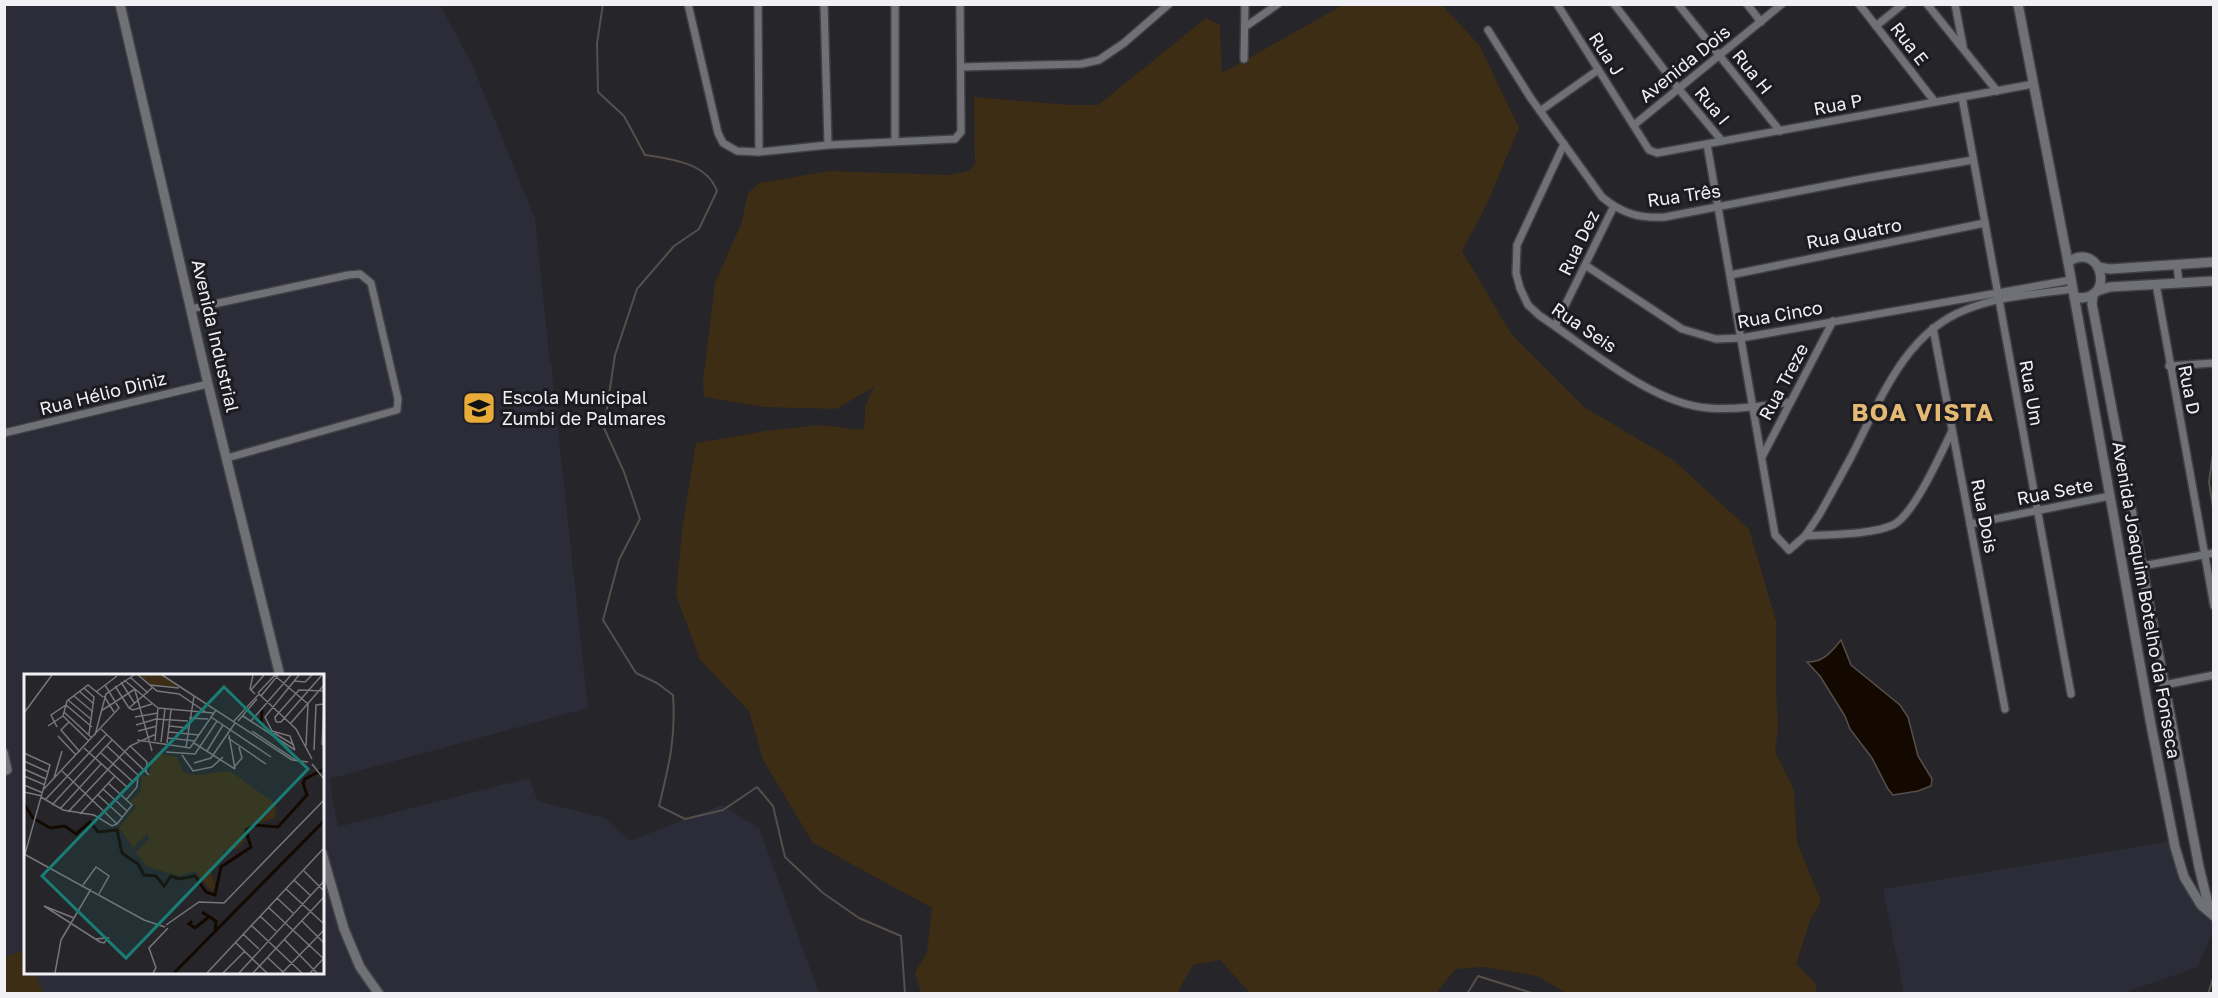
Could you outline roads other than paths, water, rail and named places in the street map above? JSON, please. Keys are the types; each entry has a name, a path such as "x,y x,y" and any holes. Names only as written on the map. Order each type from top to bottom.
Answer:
{"street":[{"name":"Avenida Industrial","path":"120,4 208,384 280,674"},
{"path":"688,4 718,134 723,143 737,151 759,152 828,145 955,140 961,132 960,4"},
{"path":"758,4 759,152"},
{"path":"824,4 828,145"},
{"path":"895,4 895,141"},
{"path":"961,67 1081,64 1099,60 1124,43 1169,4"},
{"path":"1245,4 1245,59"},
{"path":"1245,27 1278,4"},
{"name":"Rua J","path":"1557,4 1649,150"},
{"name":"Rua I","path":"1614,4 1722,141"},
{"name":"Rua H","path":"1678,4 1780,131"},
{"path":"1747,4 1761,22"},
{"name":"Avenida Dois","path":"1634,125 1782,4"},
{"name":"Rua E","path":"1859,4 1935,102"},
{"path":"1876,26 1903,4"},
{"path":"1928,4 1997,91"},
{"path":"1955,4 1963,48"},
{"path":"2018,4 2073,289 2084,298 2110,287 2214,281"},
{"name":"Rua Três","path":"1488,30 1540,111 1602,197 1627,213 1646,218 1665,217 1973,160"},
{"path":"1540,111 1599,70"},
{"name":"Rua P","path":"1649,150 1657,153 2034,84"},
{"name":"Rua Um","path":"1962,97 2071,694"},
{"name":"Rua Seis","path":"1564,144 1521,235 1515,258 1518,281 1528,305 1540,316 1639,383 1667,398 1706,408 1753,407 1790,402"},
{"path":"1707,144 1775,535 1789,550 1805,536 1835,487 1894,375 1913,347 1933,328 1964,310 1998,296 2073,289"},
{"name":"Rua Dez","path":"1555,326 1614,206"},
{"name":"Rua Quatro","path":"1730,275 1985,224"},
{"path":"2068,262 2082,257 2091,260 2098,267 2101,282 2092,304 2199,867 2212,914"},
{"path":"2098,267 2110,269 2214,262"},
{"path":"2177,265 2180,283"},
{"name":"Rua Cinco","path":"1585,266 1682,329 1716,339 1741,338 1833,321 1998,296"},
{"path":"191,309 348,274 360,274 372,283 399,399 397,410 227,458"},
{"name":"Rua D","path":"2156,285 2214,606"},
{"name":"Avenida Joaquim Botelho da Fonseca","path":"2073,289 2175,847 2184,877 2201,905 2212,914"},
{"name":"Rua Treze","path":"1762,457 1833,321"},
{"name":"Rua Dois","path":"1933,328 2005,709"},
{"path":"2169,366 2214,363"},
{"name":"Rua Hélio Diniz","path":"4,433 208,384"},
{"path":"1805,536 1863,531 1894,524 1908,513 1952,431"},
{"name":"Rua Sete","path":"1970,524 2110,496"},
{"path":"2142,566 2214,553"},
{"path":"2164,685 2214,675"},
{"path":"4,752 8,770 4,772"},
{"path":"324,861 348,938 360,967 379,993"}],"waterway":[{"path":"603,4 597,43 598,92 624,116 645,155 677,161 697,168 712,182 717,191 699,229 674,246 637,289 615,355 604,428 624,472 640,519 619,560 603,620 636,673 657,683 673,695 673,739 659,806 685,819 723,810 757,787 773,806 785,857 823,893 859,918 901,936 905,994"},
{"path":"2214,447 2209,482 2214,514"},
{"path":"2208,994 2214,975"},
{"path":"1467,994 1478,976 1535,994"}],"place":[{"name":"Escola Municipal Zumbi de Palmares","path":"479,408"}],"district":[{"name":"BOA VISTA","path":"1923,413"}]}
